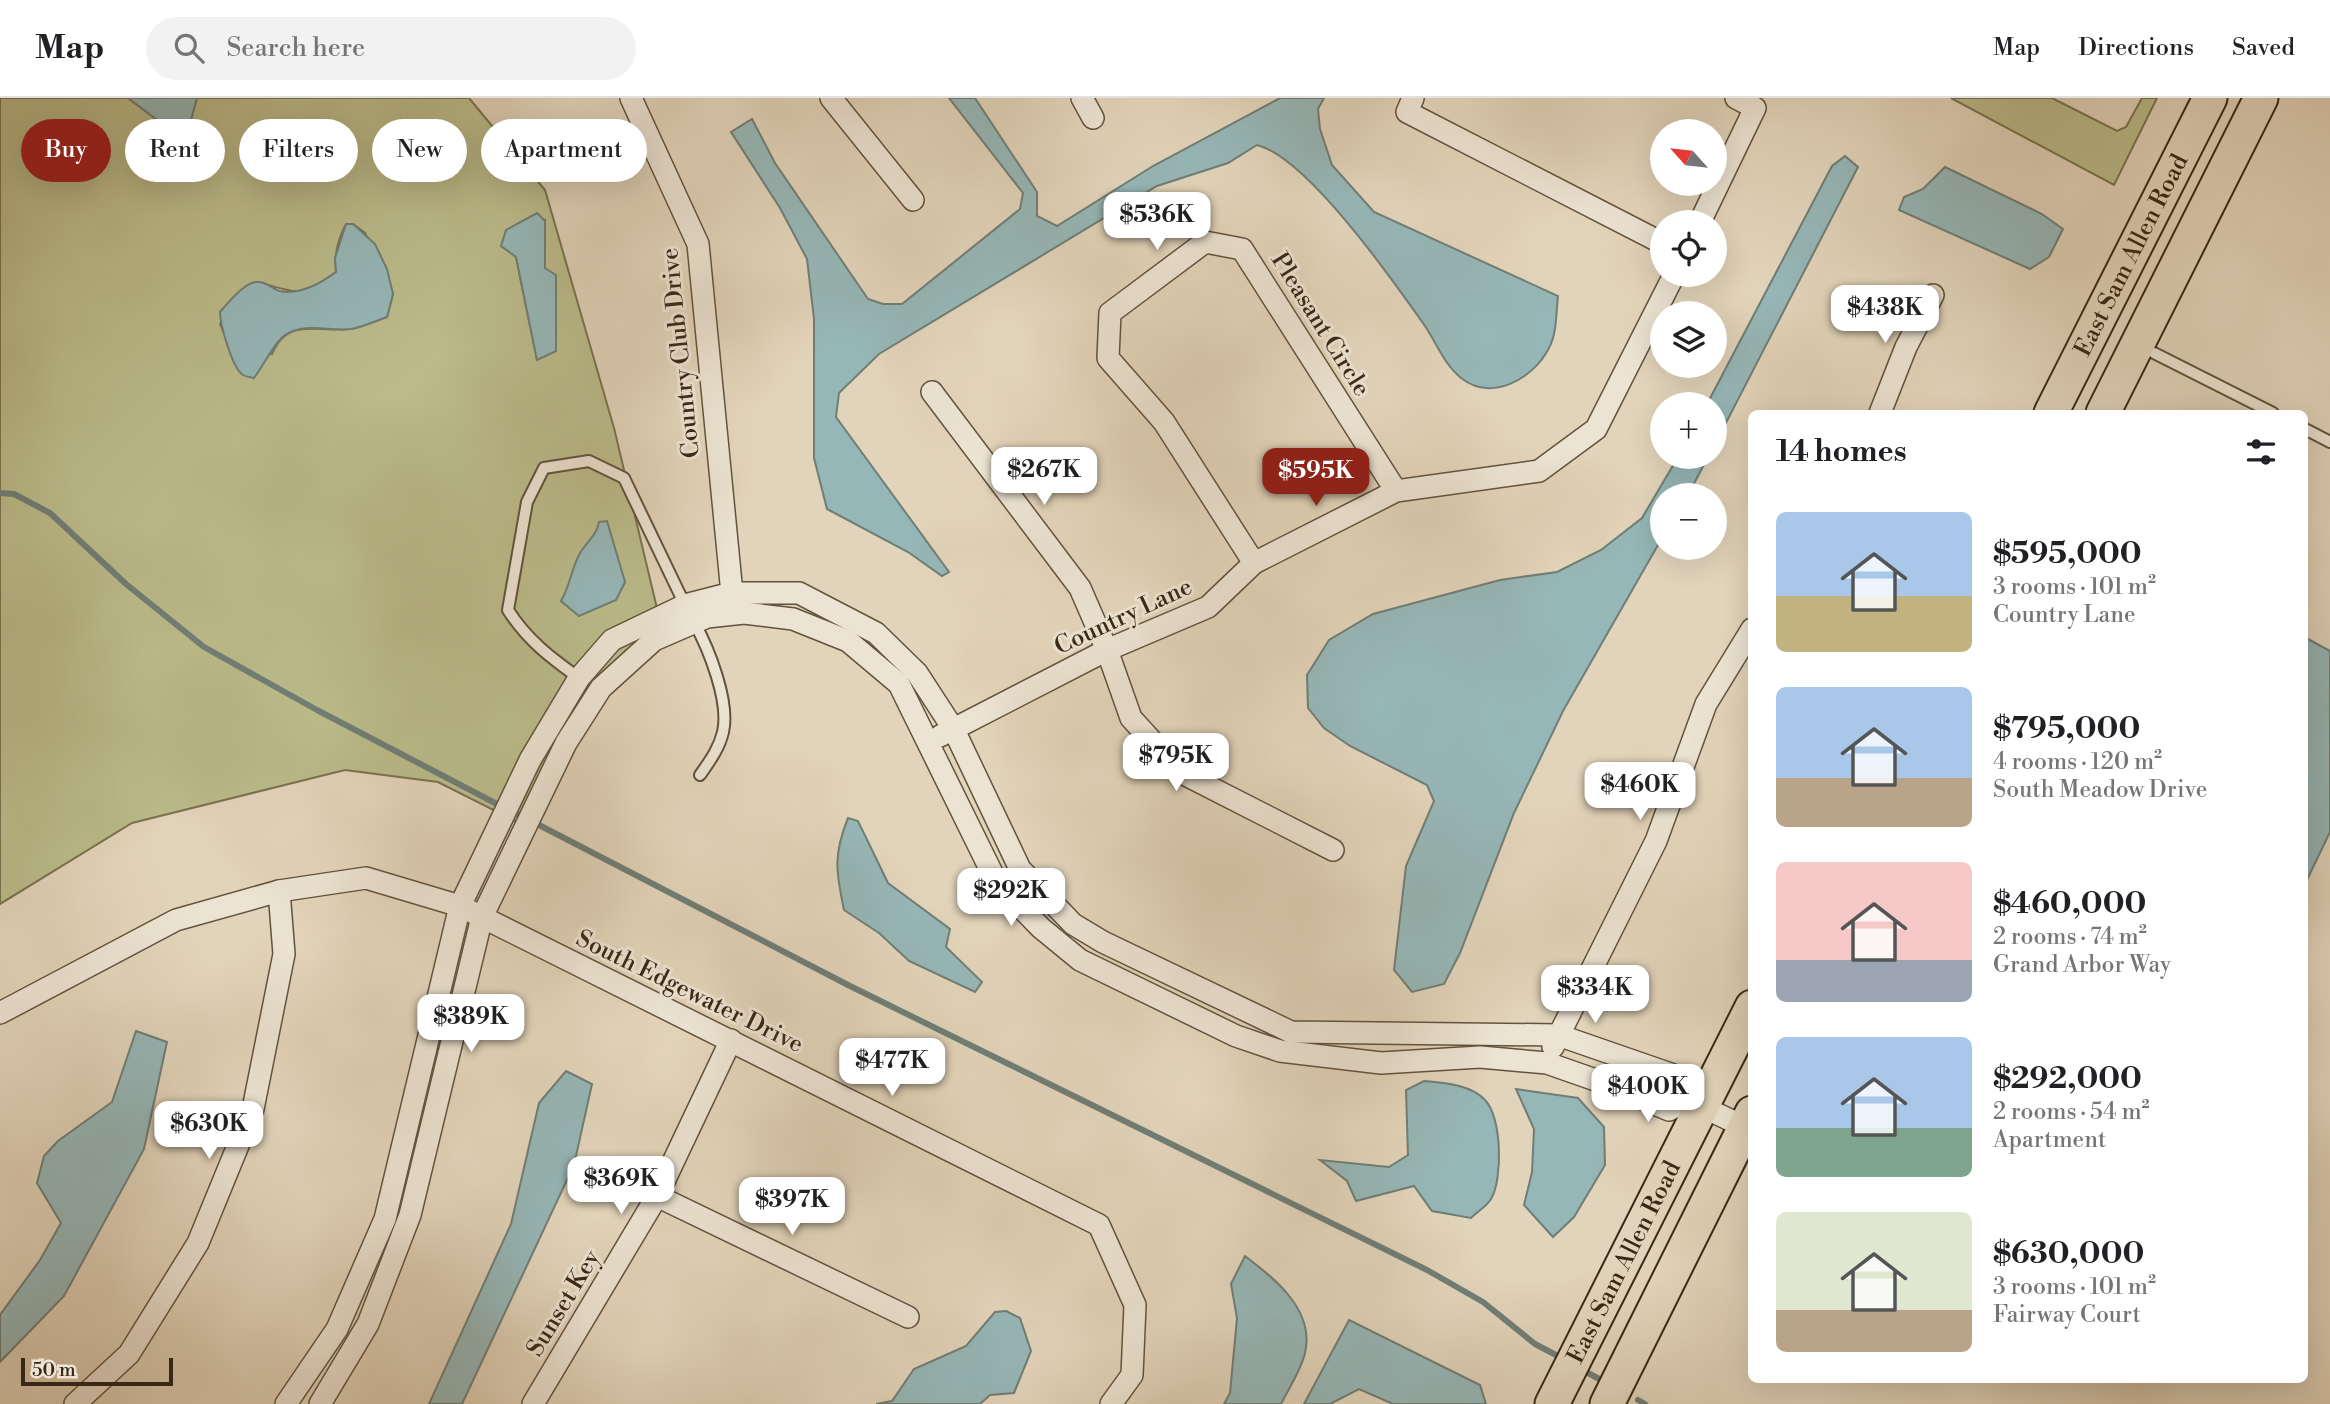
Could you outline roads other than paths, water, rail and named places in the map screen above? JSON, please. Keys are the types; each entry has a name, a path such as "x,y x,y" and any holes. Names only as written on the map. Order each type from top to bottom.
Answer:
{"main road":[{"name":"East Sam Allen Road","path":"2053,410 2210,98"},
{"path":"2105,410 2261,98"},
{"name":"East Sam Allen Road","path":"1552,1404 1694,1103 1748,1014"},
{"path":"1607,1404 1748,1120"}],"street":[{"name":"Country Club Drive","path":"631,98 698,244 735,614"},
{"path":"831,98 913,200"},
{"path":"1082,98 1093,118"},
{"path":"1413,98 1407,111 1650,237"},
{"path":"1706,210 1755,108 1735,98"},
{"name":"Pleasant Circle","path":"1254,563 1164,422 1108,358 1110,313 1205,242 1242,249 1396,491"},
{"name":"Country Lane","path":"929,741 1107,650 1208,607 1254,563 1396,491 1539,471 1595,429 1668,287"},
{"path":"1881,410 1906,347 1933,295"},
{"path":"932,392 1080,588 1107,650 1131,718 1180,772 1334,850"},
{"path":"286,1404 334,1334 385,1219 460,906 530,760 579,678 612,640 689,613 732,593 799,593 876,633 917,673 954,730 1020,869 1073,924 1103,942 1291,1032 1558,1035 1685,1079 1694,1103"},
{"path":"689,613 706,617 735,614 793,619 848,641 899,684 997,883 1041,928 1080,960 1236,1036 1280,1051 1381,1063 1480,1056 1547,1063 1669,1110 1694,1103 1748,1120"},
{"path":"320,1404 368,1324 410,1215 482,917 554,769 601,688 654,640 689,613"},
{"path":"1547,1063 1558,1035 1656,841 1706,704 1748,636"},
{"path":"579,678 601,688"},
{"path":"530,760 554,769"},
{"name":"South Edgewater Drive","path":"0,1013 176,920 279,891 366,878 460,906 1098,1225 1135,1305 1132,1375 1111,1404"},
{"path":"75,1404 128,1354 198,1243 253,1109 284,954 279,891"},
{"path":"1158,998 1171,974"},
{"path":"1437,1035 1438,1059"},
{"path":"1480,1035 1480,1056"},
{"name":"Sunset Key","path":"533,1404 657,1196 731,1040"},
{"path":"1607,1084 1617,1056"},
{"path":"657,1196 908,1317"},
{"path":"334,1334 356,1345"}],"lane":[{"path":"2154,353 2267,410"},
{"path":"2308,431 2330,442"},
{"path":"579,678 541,651 521,630 508,610 527,502 544,468 589,461 624,478 707,645 723,704 724,730 716,751 700,775"}],"water":[{"path":"128,98 197,98 191,119 156,119"},
{"path":"949,98 975,98 1037,192 1037,216 1057,226 1153,166 1280,98 1324,98 1318,109 1320,129 1332,165 1374,212 1558,296 1552,342 1533,369 1511,384 1486,388 1461,378 1441,354 1411,306 1324,196 1277,154 1257,145 1228,163 1157,186 879,354 839,393 836,417 949,572 942,576 908,552 827,509 814,458 814,319 807,259 780,208 731,132 752,119 775,163 868,299 883,304 902,304 1020,209 1023,193"},
{"path":"1845,156 1858,167 1727,421 1727,392 1713,392 1721,378 1727,378 1727,366 1832,166"},
{"path":"1945,167 2042,214 2063,229 2049,257 2030,269 1899,210 1904,197 1923,189"},
{"path":"537,213 545,221 545,268 556,275 556,351 537,360 516,257 501,246 506,230"},
{"path":"346,224 353,224 375,244 387,269 393,294 387,317 351,329 312,328 293,331 278,342 254,378 243,375 231,355 220,312 238,293 254,282 287,292 309,288 336,272 335,258"},
{"path":"1671,469 1702,469 1694,483 1663,483"},
{"path":"1650,504 1650,559 1563,711 1514,813 1460,953 1444,984 1412,992 1394,970 1406,866 1434,801 1427,785 1350,746 1324,728 1308,708 1307,675 1329,640 1373,614 1500,580 1557,572 1601,550 1642,518"},
{"path":"607,521 625,582 616,600 579,616 561,601 579,555 596,532 599,522"},
{"path":"2308,639 2330,651 2330,832 2308,878"},
{"path":"848,818 858,821 888,883 950,929 946,947 982,982 975,992 909,961 879,933 844,910 837,864"},
{"path":"136,1031 167,1042 144,1149 64,1296 0,1362 0,1315 40,1260 61,1223 37,1183 44,1156 58,1141 112,1102"},
{"path":"566,1071 592,1084 574,1165 462,1404 429,1404 511,1224 539,1103"},
{"path":"1424,1081 1456,1085 1472,1091 1491,1108 1498,1134 1498,1177 1489,1202 1471,1218 1432,1211 1414,1186 1356,1201 1347,1181 1320,1160 1389,1167 1408,1155 1406,1090"},
{"path":"1516,1089 1578,1098 1604,1127 1605,1165 1574,1217 1553,1237 1524,1205 1532,1172 1534,1129"},
{"path":"1245,1256 1280,1285 1298,1309 1304,1323 1307,1337 1305,1353 1281,1404 1224,1404 1230,1393 1237,1318 1231,1284"},
{"path":"1006,1311 1020,1318 1031,1351 1014,1393 990,1395 980,1404 876,1404 892,1401 914,1369 966,1346 995,1312"},
{"path":"1349,1320 1480,1385 1486,1404 1393,1404 1359,1389 1330,1404 1304,1404"}],"waterway":[{"path":"0,493 14,494 50,513 126,584 204,647 317,710 497,804"},
{"path":"539,825 850,986 1427,1270 1483,1302 1535,1344 1556,1355"},
{"path":"1588,1373 1605,1382"},
{"path":"1638,1400 1645,1404"}]}
